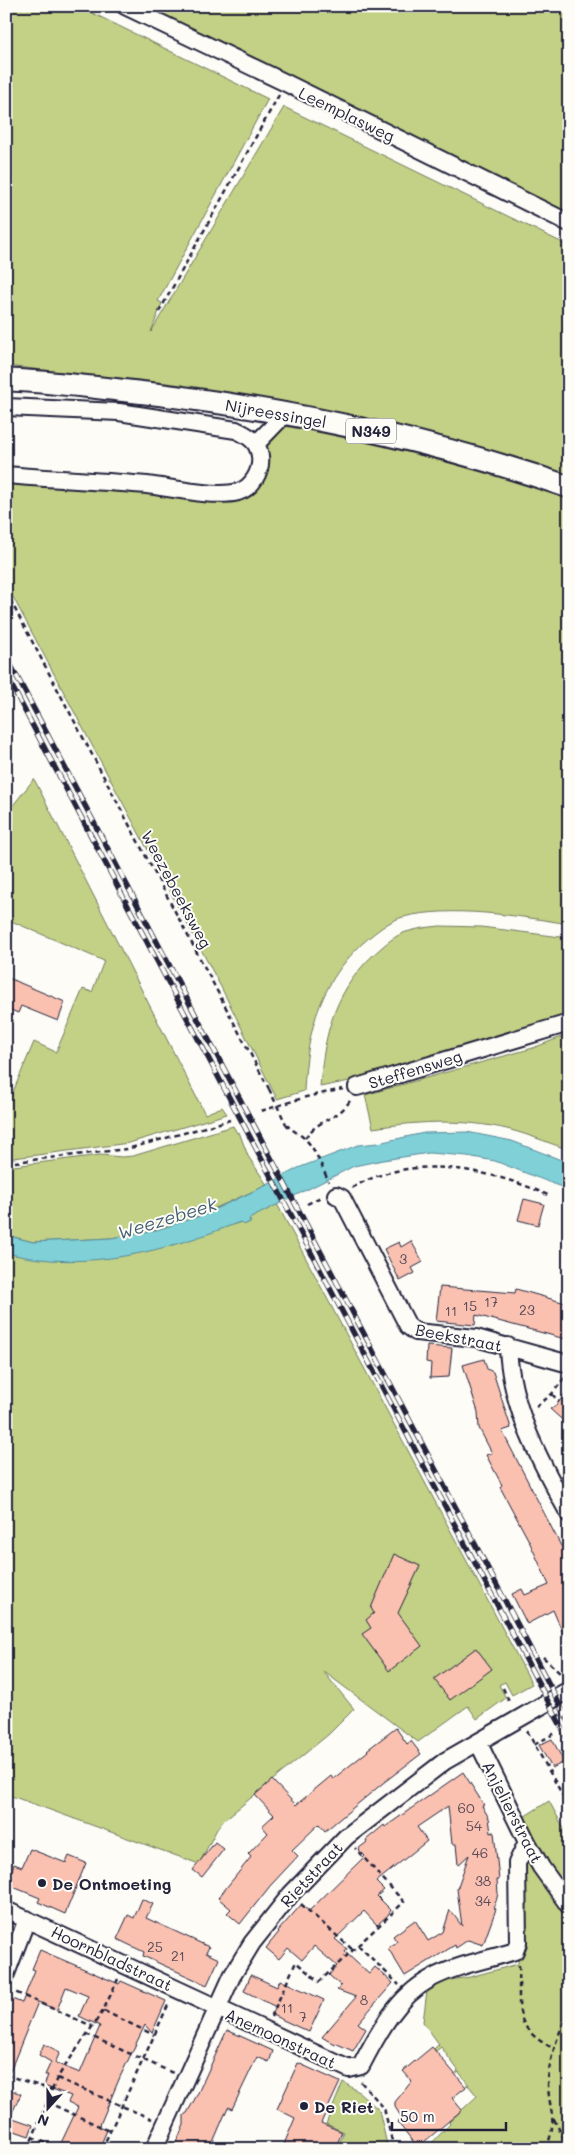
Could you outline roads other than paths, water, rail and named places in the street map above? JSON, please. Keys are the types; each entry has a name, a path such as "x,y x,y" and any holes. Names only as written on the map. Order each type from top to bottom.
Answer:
{"main road":[{"name":"Nijreessingel","path":"6,380 169,395 284,414 382,434 460,454 569,487"}],"street":[{"name":"Leemplasweg","path":"125,6 286,83 569,223"},
{"path":"6,406 119,412 171,418 236,430 252,438 260,457 259,471 251,485 239,492 218,494 147,486 6,476"},
{"path":"256,444 284,414"},
{"name":"Steffensweg","path":"357,1087 569,1023"},
{"name":"Beekstraat","path":"333,1188 342,1198 411,1329 416,1332 476,1338 508,1346 568,1368"},
{"path":"508,1346 508,1366 521,1414 535,1447 569,1514"},
{"name":"Rietstraat","path":"154,2149 232,1976 252,1942 290,1894 346,1837 445,1761 478,1742 515,1710 569,1690"},
{"name":"Anjelierstraat","path":"478,1742 527,1842 541,1867 569,1906"},
{"name":"Anemoonstraat","path":"217,2008 349,2070 361,2066 380,2029 409,1994 430,1979 461,1967 515,1951 518,1943 517,1862 527,1842"},
{"name":"Hoornbladstraat","path":"6,1910 217,2008"},
{"path":"6,1974 27,1919"}],"water":[{"path":"467,1132 512,1141 569,1163 569,1190 495,1161 467,1156 429,1153 354,1166 249,1219 251,1222 243,1225 240,1222 155,1250 96,1260 66,1261 36,1259 6,1253 6,1235 33,1242 111,1238 156,1230 200,1216 267,1185 298,1168 358,1145 378,1143 424,1133"}],"railway":[{"path":"6,656 569,1722"},
{"path":"6,675 569,1741"}],"place":[{"name":"De Ontmoeting","path":"42,1883"},
{"name":"De Riet","path":"304,2106"}],"water label":[{"name":"Weezebeek","path":"167,1218"}]}
